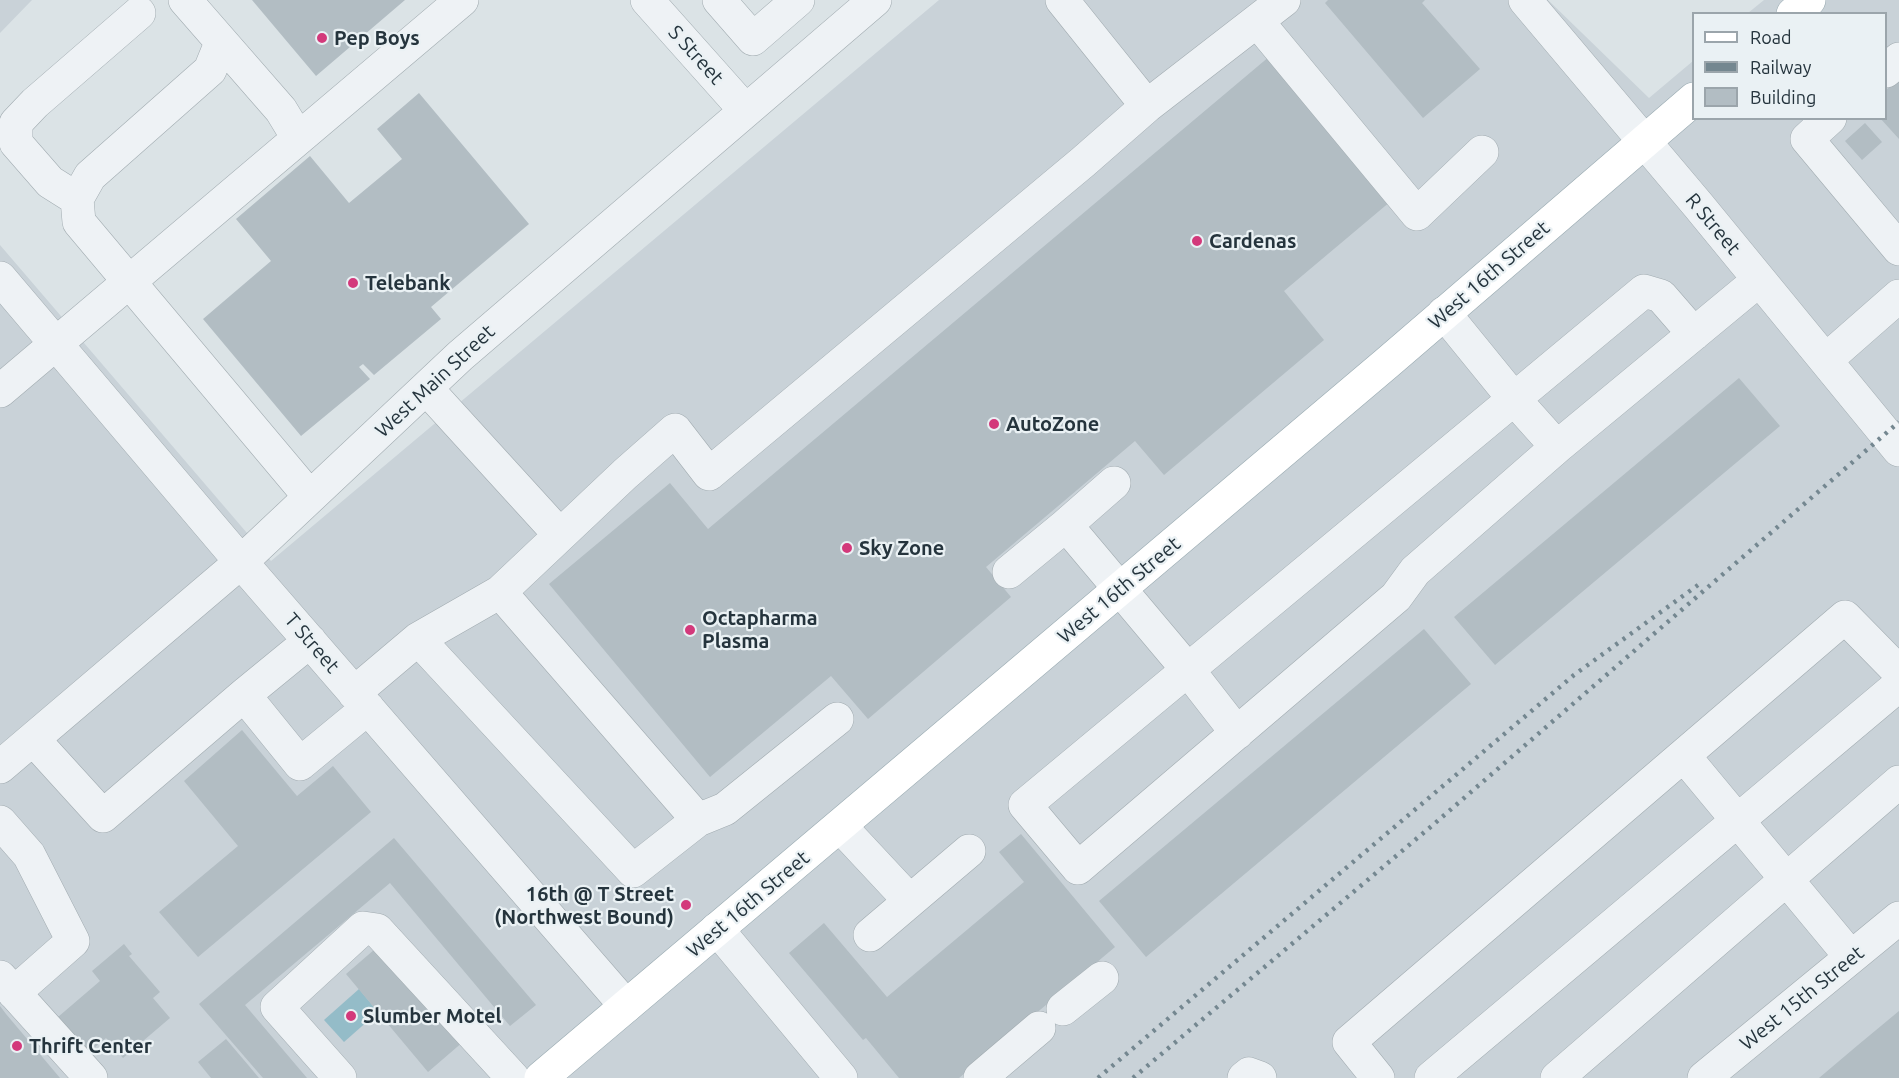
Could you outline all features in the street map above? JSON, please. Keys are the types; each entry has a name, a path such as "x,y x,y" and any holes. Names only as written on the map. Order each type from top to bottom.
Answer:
{"main road":[{"path":"1795,12 1809,0"},
{"name":"West 16th Street","path":"541,1078 1692,101"}],"street":[{"path":"185,0 281,111 298,138"},
{"path":"0,391 462,0"},
{"name":"S Street","path":"647,0 745,110"},
{"path":"719,0 753,39 798,0"},
{"name":"West Main Street","path":"0,767 241,562 493,327 615,225 745,110 875,0"},
{"path":"1062,0 1147,106"},
{"path":"244,695 300,764 418,639 500,592 624,474 675,430 709,474 1147,106 1284,0"},
{"name":"R Street","path":"1525,0 1899,450"},
{"path":"76,199 50,182 16,143 16,123 35,103 139,13"},
{"path":"1257,21 1417,214 1482,152"},
{"path":"221,43 210,70 90,176 76,199 79,222 310,497"},
{"path":"1887,70 1899,59"},
{"path":"1828,120 1807,139 1899,249"},
{"name":"T Street","path":"0,278 241,562 626,1006"},
{"path":"1694,334 1661,296 1644,291 1025,805 1078,868 1396,597 1415,571 1557,447 1694,334 1759,280"},
{"path":"1826,360 1899,296"},
{"path":"1444,313 1514,399 1557,447"},
{"path":"426,388 560,535"},
{"path":"1009,572 1114,483"},
{"path":"1066,525 1188,670 1237,733"},
{"path":"500,592 698,820"},
{"path":"1378,1078 1349,1042 1845,617 1899,672"},
{"path":"418,639 633,871 698,820 725,809 837,718"},
{"path":"33,739 103,816 310,641"},
{"path":"1431,1078 1899,685"},
{"path":"1684,756 1851,957"},
{"path":"1557,1078 1899,782"},
{"path":"0,822 29,855 73,941 7,985 91,1078"},
{"path":"840,826 910,901"},
{"path":"870,935 969,851"},
{"name":"West 15th Street","path":"1704,1078 1899,918"},
{"path":"340,1078 277,1007 363,927 378,930 513,1078"},
{"path":"717,929 841,1078"},
{"path":"980,1078 1102,978"},
{"path":"1244,1078 1249,1074 1260,1078"}],"shaded area":[{"path":"0,0 32,0 0,33"},
{"path":"939,0 1548,0 1649,98 1692,62 1692,120 1887,120 1887,12 1749,12 1764,0 1899,0 1899,1078 0,1078 0,245 271,561"}],"water":[{"name":"Slumber Motel","path":"359,989 378,1012 344,1042 324,1020"}],"building":[{"name":"Pep Boys","path":"252,0 405,0 316,76"},
{"path":"1328,0 1425,0 1422,3 1480,69 1423,118 1325,3"},
{"path":"1270,56 1391,201 1284,291 1324,340 1164,475 1135,441 986,567 1011,597 868,719 831,676 710,777 549,584 670,483 708,529"},
{"path":"1899,78 1899,139 1882,120 1887,120 1887,89"},
{"path":"419,93 529,224 431,307 441,319 374,375 363,364 359,367 370,379 301,436 203,319 271,261 236,219 310,156 349,203 402,159 377,129"},
{"path":"1865,123 1882,142 1862,160 1845,141"},
{"path":"1739,378 1780,426 1495,665 1454,617"},
{"path":"1424,629 1471,684 1146,957 1099,901"},
{"path":"242,730 297,796 333,766 371,812 198,957 159,912 238,846 184,781"},
{"path":"1021,834 1115,947 959,1078 899,1078 866,1038 863,1040 789,953 824,923 887,997 1024,882 999,852"},
{"name":"Slumber Motel","path":"394,838 536,1005 510,1026 390,883 245,1005 307,1078 263,1078 199,1004"},
{"path":"382,943 464,1041 428,1072 346,974"},
{"path":"124,944 132,954 129,956 160,992 153,998 170,1018 123,1058 106,1038 88,1053 58,1017 100,981 92,971"},
{"name":"Thrift Center","path":"0,1006 6,1014 60,1078 0,1078"},
{"path":"1899,1011 1899,1078 1819,1078 1858,1045"},
{"path":"226,1039 259,1078 211,1078 198,1062"}],"railway":[{"path":"1133,1078 1434,824 1899,422"},
{"path":"1098,1078 1574,675 1698,585"}],"place":[{"name":"Pep Boys","path":"322,38"},
{"name":"Cardenas","path":"1197,241"},
{"name":"Telebank","path":"353,283"},
{"name":"AutoZone","path":"994,424"},
{"name":"Sky Zone","path":"847,548"},
{"name":"Octapharma Plasma","path":"690,630"},
{"name":"16th @ T Street (Northwest Bound)","path":"686,905"},
{"name":"Slumber Motel","path":"351,1016"},
{"name":"Thrift Center","path":"17,1046"}]}
